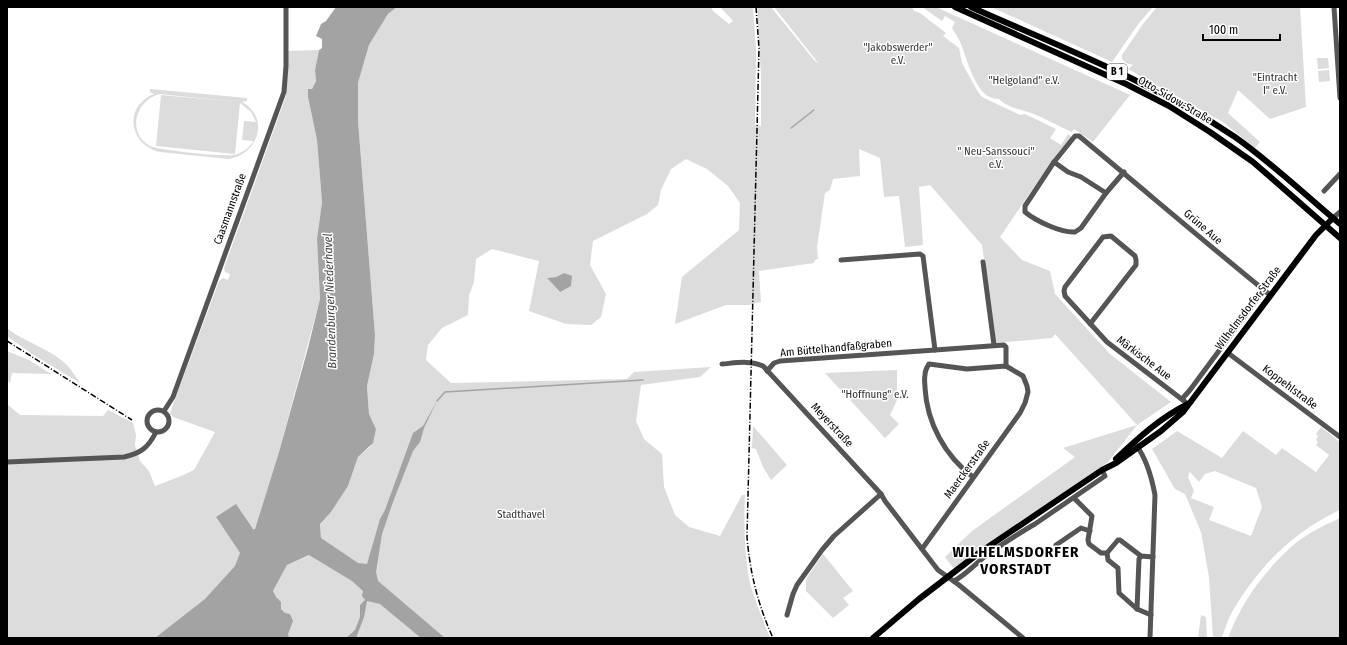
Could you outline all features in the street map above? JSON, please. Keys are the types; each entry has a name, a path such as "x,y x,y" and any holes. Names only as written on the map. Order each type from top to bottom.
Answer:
{"main road":[{"name":"Otto-Sidow-Straße","path":"954,7 1126,84 1169,106 1254,162 1340,238"},
{"name":"Otto-Sidow-Straße","path":"971,7 1128,77 1174,100 1234,137 1262,157 1340,224"},
{"name":"Wilhelmsdorfer Straße","path":"1136,445 1150,439 1170,425 1183,412 1270,295 1325,225 1333,218"},
{"name":"Wilhelmsdorfer Straße","path":"1136,445 1146,433 1175,410 1188,404"},
{"path":"873,638 920,599 980,553 1024,526 1104,469 1116,463 1136,445"}],"street":[{"name":"Caasmannstraße","path":"164,412 173,397 284,92 286,66 286,7"},
{"path":"1334,7 1340,98"},
{"name":"Grüne Aue","path":"1124,172 1106,193 1081,228 1075,232 1064,231 1047,225 1025,212 1025,206 1054,162 1075,136 1079,136 1124,172 1270,295"},
{"path":"1054,162 1068,172 1081,177 1106,193"},
{"path":"1324,191 1340,174"},
{"path":"1333,218 1340,212"},
{"name":"Märkische Aue","path":"1090,324 1136,265 1134,256 1111,236 1103,237 1065,287 1065,296 1090,324 1107,342 1188,404"},
{"path":"841,260 901,256 905,254 920,254 923,256 934,350"},
{"path":"973,477 963,469 945,446 933,424 925,392 925,375 929,364 967,369 1006,366 1006,347 1004,345 994,345 983,262"},
{"path":"1182,399 1264,290"},
{"name":"Am Büttelhandfaßgraben","path":"767,371 774,363 780,361 994,345"},
{"name":"Koppehlstraße","path":"1228,353 1340,437"},
{"path":"722,364 757,363 763,366 767,371"},
{"name":"Maerckerstraße","path":"922,549 1019,415 1028,392 1026,381 1019,373 1006,366"},
{"name":"Meyerstraße","path":"767,371 881,494 938,570 947,578"},
{"path":"154,410 164,412 169,417 168,425 164,431 156,432 151,430 148,426 147,417 154,410"},
{"path":"7,462 124,458 138,454 149,444 156,432"},
{"path":"1136,445 1153,483 1155,495 1150,638"},
{"path":"954,581 977,565 987,555 1024,526 1035,524 1105,476 1104,469"},
{"path":"787,615 797,585 822,550 834,536 881,494"},
{"path":"1068,494 1068,501"},
{"path":"1074,498 1092,516 1088,540 1089,544 1097,551 1107,553"},
{"path":"1056,545 1081,528 1090,531"},
{"path":"1151,615 1137,609 1119,593 1118,568 1108,560 1107,553 1118,540 1120,540 1141,556 1153,557"},
{"path":"1137,609 1139,559 1141,556"},
{"path":"947,578 954,581 1023,638"}],"green space":[{"path":"397,7 711,7 713,11 729,24 733,21 720,7 753,7 756,50 755,125 761,126 761,76 757,7 771,7 814,60 819,64 774,7 912,7 914,11 920,13 946,33 943,36 959,48 962,63 982,97 1020,115 1025,114 1056,129 1050,138 1061,145 1068,134 1072,137 1053,159 1000,237 1022,260 1050,271 1055,294 1110,354 1171,402 1137,425 1055,334 1052,338 995,343 982,245 930,185 919,187 923,245 905,247 899,196 884,197 880,158 859,149 860,176 833,179 830,190 825,193 817,247 818,259 815,260 814,263 759,271 761,302 749,305 726,305 675,324 682,277 739,230 740,203 728,186 707,169 686,159 671,169 661,190 658,205 647,214 593,241 590,265 606,294 601,317 591,325 566,324 529,311 539,261 492,249 476,259 474,282 469,296 468,315 442,328 428,345 426,360 451,383 627,379 634,372 711,367 700,377 641,385 636,421 644,439 662,454 664,487 675,515 689,527 720,536 742,495 745,495 744,514 748,573 754,597 770,638 7,638 7,404 20,415 103,416 108,410 133,423 136,435 135,445 140,461 149,471 155,486 194,470 215,432 173,417 170,413 219,281 223,278 228,280 230,274 225,272 224,268 286,96 288,51 319,50 315,70 316,81 312,89 308,89 308,97 317,140 322,202 317,239 320,299 279,452 255,529 216,517 240,553 273,591 287,565 308,556 321,537 320,524 331,512 348,486 358,457 370,447 376,429 369,414 367,386 374,354 375,335 358,121 358,83 369,45 388,14","holes":["564,273 560,292 547,278 556,277"]},
{"name":"\"Helgoland\" e.V.","path":"922,7 936,7 1130,95 1093,142 1074,129 1072,132 1036,115 1010,106 999,99 991,98 984,93 974,78 960,42 952,28 955,22 945,16 942,21"},
{"name":"\"Helgoland\" e.V.","path":"991,7 1153,7 1139,23 1112,62"},
{"name":"\"Eintracht I\" e.V.","path":"1157,7 1300,7 1306,107 1270,119 1238,90 1228,113 1260,142 1255,148 1223,122 1128,69 1133,65 1126,63 1122,59 1122,55 1143,24"},
{"path":"1317,58 1328,58 1329,68 1318,69"},
{"path":"1329,70 1330,81 1319,82 1318,71"},
{"path":"150,89 247,98 247,101 242,102 251,109 256,117 258,125 254,143 248,150 239,156 229,159 160,152 150,148 142,142 136,134 134,116 138,107 144,100 154,94 150,92","holes":["159,94 238,102 161,95 156,146 235,154 240,103 251,112 256,122 244,121 242,140 253,142 239,154 227,155 204,154 156,148 150,146 138,133 136,125 140,110 145,103"]},
{"path":"7,328 60,359 69,367 80,383 32,354 7,336"},
{"path":"7,351 29,360 51,374 12,373 10,383 7,380"},
{"name":"\"Hoffnung\" e.V.","path":"897,370 897,400 890,415 899,424 885,438 825,373"},
{"path":"1137,425 1108,462 990,542 954,569 945,557 972,531 1075,457 1063,448"},
{"path":"753,426 787,465 771,480 763,467 756,449 752,448"},
{"path":"1321,427 1340,442 1340,510 1301,533 1268,563 1240,599 1229,618 1222,638 1213,638 1209,577 1201,532 1185,494 1175,489 1152,449 1177,431 1222,458 1243,431 1276,455 1282,448 1316,472 1329,455 1316,445 1318,442 1316,440 1318,436 1316,434","holes":["1215,471 1256,488 1262,507 1251,536 1209,520 1214,507 1191,498 1194,491 1188,477 1190,472 1199,482 1205,474"]},
{"path":"1340,518 1340,638 1228,638 1240,611 1248,598 1275,562 1302,538"},
{"path":"823,554 853,591 843,598 849,605 833,618 806,591 806,579"},
{"path":"1201,615 1206,617 1207,638 1198,638"}],"water":[{"name":"Brandenburger Niederhavel","path":"336,7 397,7 388,14 369,45 358,83 358,121 375,335 374,354 367,386 369,414 376,429 373,443 358,457 348,486 331,512 320,524 321,538 358,563 367,564 380,519 385,510 413,433 423,426 437,401 424,428 420,442 413,451 393,502 382,534 376,572 378,581 445,638 421,638 380,604 367,601 364,617 356,638 346,638 355,630 360,617 360,605 365,600 362,596 363,591 352,581 309,555 287,565 273,591 281,602 281,609 285,613 290,614 293,621 288,634 289,638 155,638 205,599 235,566 240,553 216,517 236,504 253,529 255,529 279,452 320,299 317,239 322,202 317,140 308,97 308,89 312,89 316,81 315,70 319,50 322,48 322,39 316,36 321,24 326,21"},
{"path":"564,273 572,276 571,286 560,292 547,278 556,277"}],"waterway":[{"path":"791,128 814,110"},
{"path":"437,401 445,392 643,380"}],"railway":[{"path":"756,7 759,48 747,537 750,563 756,589 763,613 773,638"},
{"path":"7,341 132,420"}],"district":[{"name":"WILHELMSDORFER VORSTADT","path":"1016,560"}],"park label":[{"name":"\"Jakobswerder\" e.V.","path":"898,53"},
{"name":"\" Neu-Sanssouci\" e.V.","path":"996,157"},
{"name":"Stadthavel","path":"521,514"}]}
